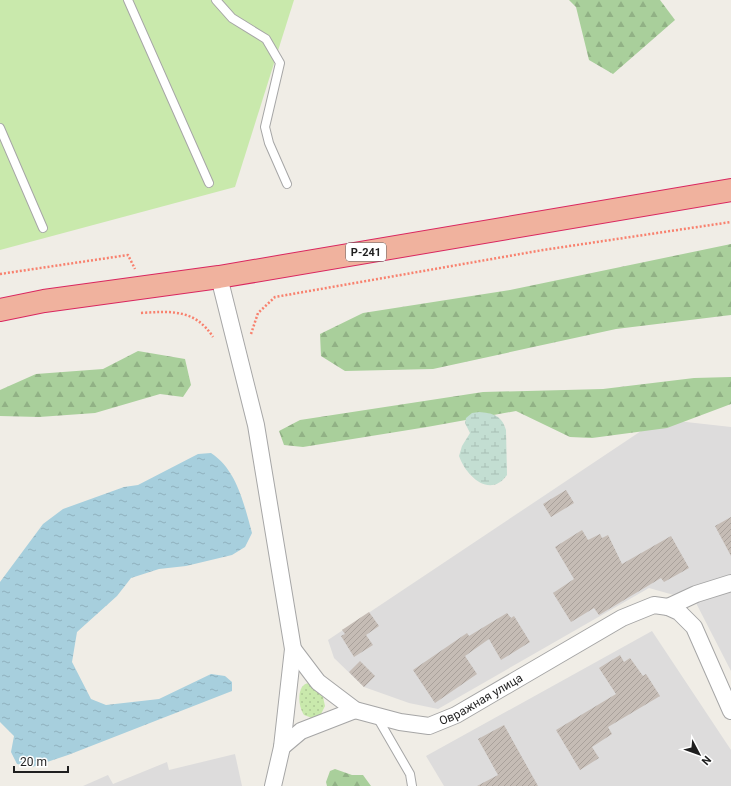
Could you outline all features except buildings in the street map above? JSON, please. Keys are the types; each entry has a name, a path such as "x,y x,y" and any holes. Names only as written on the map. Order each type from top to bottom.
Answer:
{"highway":[{"name":"Р-241","path":"0,310 44,301 219,277 731,190"}],"street":[{"path":"219,277 256,425 293,649 282,747 273,786"},
{"path":"731,583 696,594 673,609 694,626 731,710"},
{"name":"Овражная улица","path":"293,649 318,682 355,710 376,717 429,726 456,715 622,618 654,605 673,609"},
{"path":"282,747 300,731 355,710"}],"lane":[{"path":"128,0 209,183"},
{"path":"216,0 232,18 266,40 280,63 265,127 269,143 287,184"},
{"path":"0,128 43,228"},
{"path":"376,717 410,774 412,786"}],"path":[{"path":"250,336 258,313 275,297 542,250 731,222"},
{"path":"0,274 128,255 136,269"},
{"path":"141,313 162,312 192,316 206,326 213,337"}],"shaded area":[{"path":"659,419 731,427 731,671 695,601 649,588 438,709 409,703 364,687 334,658 328,640"},
{"path":"652,631 731,750 731,786 444,786 426,756"},
{"path":"235,754 242,786 83,786 108,775 113,784 167,762 169,770"}],"green space":[{"path":"0,0 294,0 235,187 0,250"},
{"path":"569,0 660,0 675,20 613,74 589,60 576,7"},
{"path":"731,244 731,315 616,329 433,369 345,371 321,356 320,334 363,313 510,290"},
{"path":"138,351 185,359 191,385 183,397 160,394 95,413 39,417 0,416 0,390 36,374 103,369"},
{"path":"731,377 731,404 667,428 592,438 570,437 516,411 303,447 284,445 279,431 300,420 483,392 603,389 694,378"},
{"path":"479,412 492,414 499,418 506,430 507,475 500,482 493,485 486,485 473,477 462,464 459,456 462,446 470,433 465,423 466,418 472,413"},
{"path":"309,683 323,697 325,706 321,714 312,718 304,715 300,707 299,696 302,687"},
{"path":"335,769 352,775 363,775 371,786 327,786 326,782 330,771"}],"water":[{"path":"211,453 220,460 227,469 238,488 242,499 252,533 245,547 232,555 186,566 159,569 131,578 117,596 77,632 72,662 91,699 106,705 159,699 211,674 225,676 232,682 232,691 68,755 32,767 17,764 11,752 14,736 0,722 0,582 43,524 63,509 124,487 138,485 198,454"}]}
